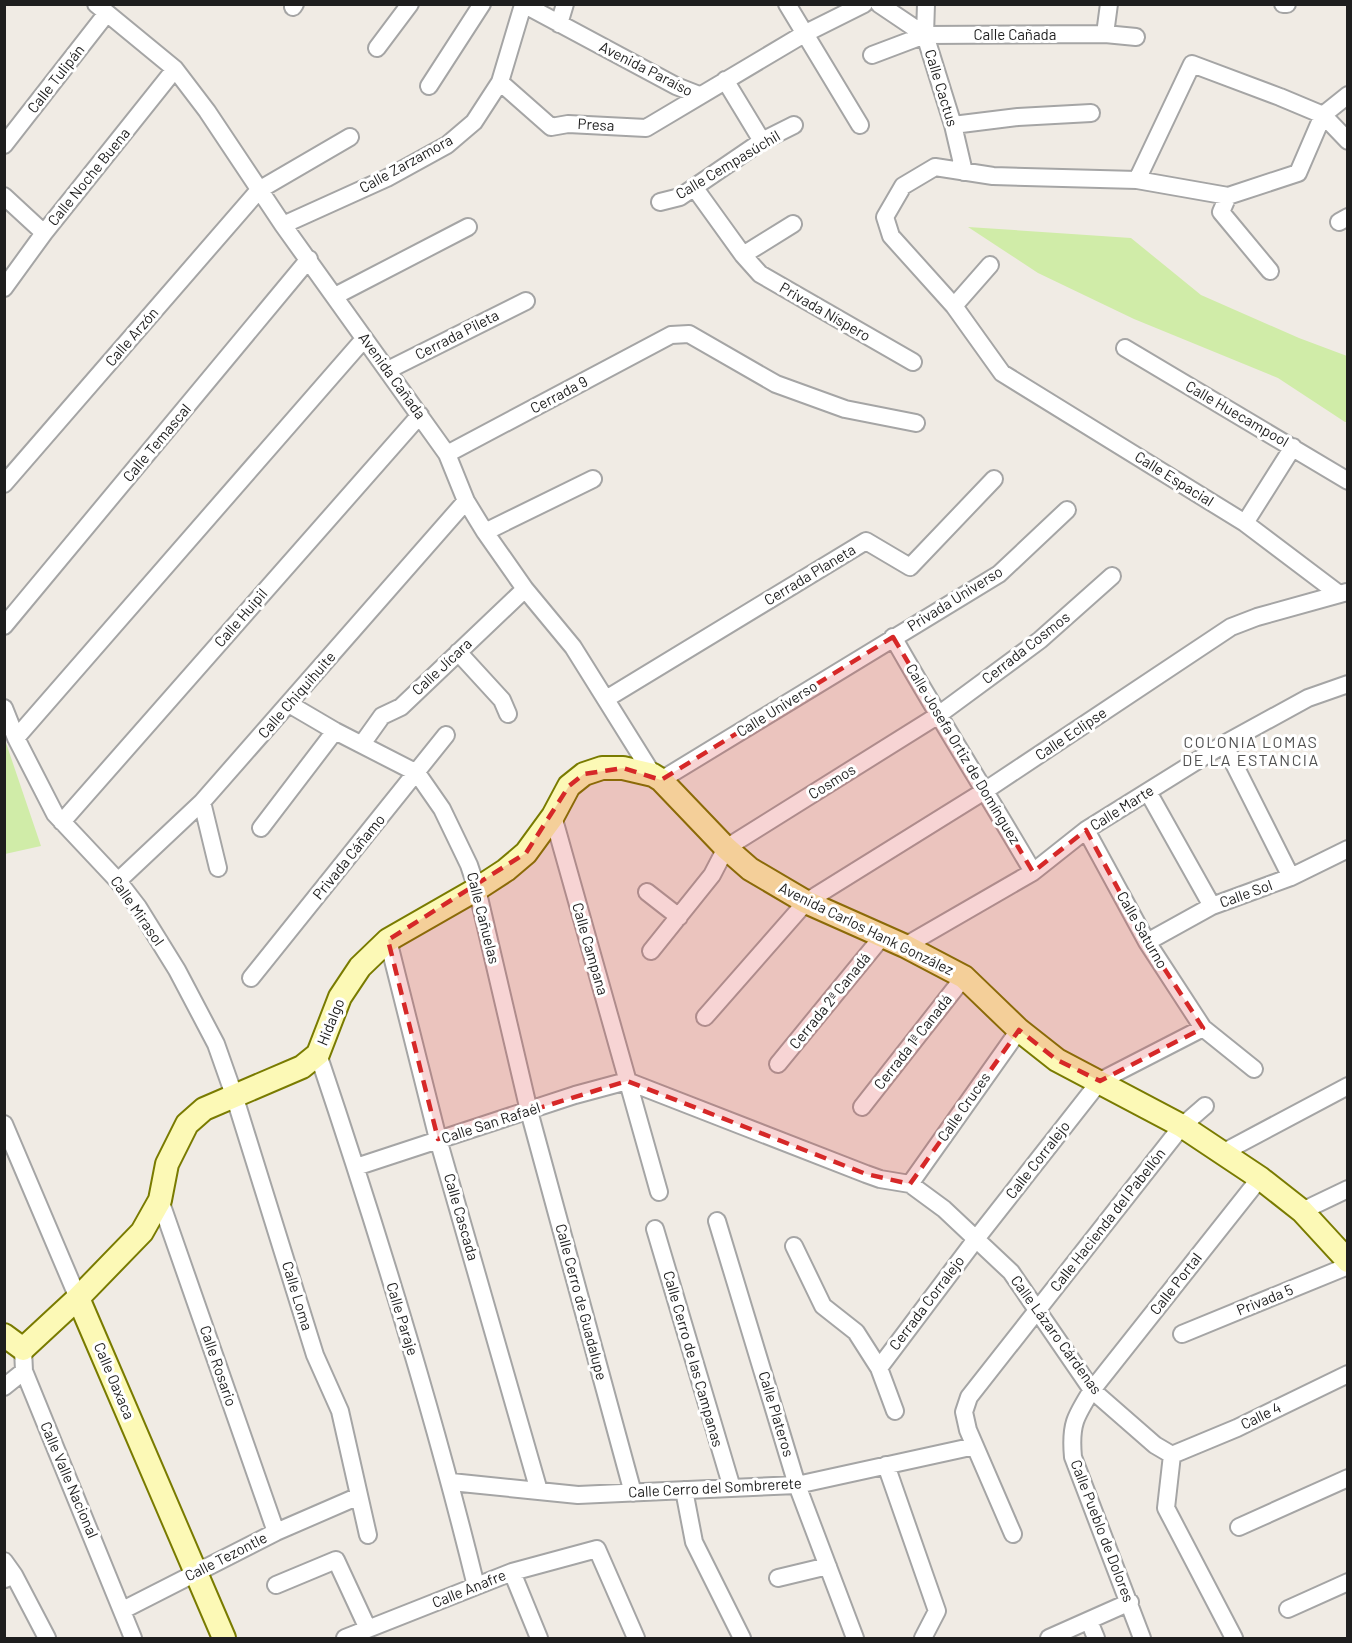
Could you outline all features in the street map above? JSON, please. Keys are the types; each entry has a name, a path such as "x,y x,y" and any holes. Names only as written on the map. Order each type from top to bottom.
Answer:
{"street":[{"path":"377,48 410,4"},
{"path":"429,86 482,4"},
{"path":"560,24 565,4"},
{"path":"787,4 860,125"},
{"name":"Avenida Paraíso","path":"523,5 676,86 699,95 804,34 864,4"},
{"path":"879,4 925,35"},
{"name":"Calle Cactus","path":"926,4 925,35 953,125 964,172"},
{"path":"1104,34 1109,4"},
{"name":"Calle Zarzamora","path":"283,225 387,178 447,145 474,122 500,82 523,5"},
{"name":"Avenida Cañada","path":"102,9 175,69 207,111 258,190 447,454 466,501 485,532 525,589 573,647 657,778"},
{"name":"Calle Tulipán","path":"4,145 102,9"},
{"name":"Calle Cañada","path":"925,35 1104,34 1136,37"},
{"path":"872,55 925,35"},
{"path":"1137,180 1191,64 1280,96 1323,115 1347,141"},
{"name":"Calle Noche Buena","path":"4,288 44,233 175,69"},
{"path":"725,80 762,141"},
{"name":"Presa","path":"500,82 551,126 567,124 646,128 699,95"},
{"path":"990,265 954,306 891,236 885,217 903,186 935,167 993,176 1137,180 1228,196 1298,173 1323,115 1347,95"},
{"path":"953,125 1018,117 1091,113"},
{"name":"Calle Cempasúchil","path":"660,202 680,196 762,141 794,125"},
{"name":"Calle Arzón","path":"4,484 258,190 350,137"},
{"name":"Privada Níspero","path":"694,187 743,255 760,274 913,362"},
{"path":"4,196 44,233"},
{"path":"1228,196 1221,212 1270,271"},
{"path":"743,255 793,224"},
{"path":"335,296 468,227"},
{"name":"Calle Temascal","path":"4,626 309,259"},
{"name":"Cerrada Pileta","path":"388,370 526,301"},
{"name":"Calle Espacial","path":"954,306 1002,373 1245,522 1343,593"},
{"name":"Cerrada 9","path":"447,454 670,335 689,334 776,384 845,409 916,423"},
{"path":"16,738 364,339"},
{"name":"Calle Huecampool","path":"1125,348 1347,481"},
{"name":"Calle Huipil","path":"62,822 420,415"},
{"path":"1245,522 1293,447"},
{"path":"485,532 593,479"},
{"name":"Cerrada Planeta","path":"606,699 866,541 910,567 994,479"},
{"name":"Calle Chiquihuite","path":"118,881 202,801 290,704 466,501"},
{"name":"Privada Universo","path":"893,637 999,574 1067,510"},
{"name":"Cerrada Cosmos","path":"937,716 1040,640 1112,576"},
{"name":"Calle Jícara","path":"362,744 382,716 400,707 525,589"},
{"name":"Calle Eclipse","path":"705,1017 806,902 986,790 1231,627 1257,617 1343,593"},
{"name":"Calle Josefa Ortiz de Domínguez","path":"893,637 937,716 986,790 1033,872"},
{"name":"Calle Universo","path":"657,778 893,637"},
{"path":"458,652 502,700 508,714"},
{"name":"Calle Marte","path":"905,946 1033,872 1086,830 1224,744 1308,698 1347,684"},
{"name":"Calle Cañuelas","path":"290,704 335,731 417,773 442,809 469,865 477,889 529,1111"},
{"name":"Calle Mirasol","path":"4,708 16,738 55,814 118,881 138,907 177,970 216,1044 234,1095"},
{"name":"Cosmos","path":"726,848 937,716"},
{"path":"261,828 335,731"},
{"name":"Privada Cáñamo","path":"251,978 446,735"},
{"path":"1224,744 1292,877"},
{"name":"Hidalgo","path":"23,1360 78,1298 142,1232 160,1200 167,1164 187,1124 204,1109 302,1067 318,1054 340,997 360,967 388,940 477,889 506,870 526,853 553,816 569,786 584,774 602,768 623,768 657,778"},
{"name":"Avenida Carlos Hank González","path":"657,778 750,869 806,902 905,946 964,977 1019,1030 1057,1060 1182,1125 1260,1178 1302,1211 1347,1261"},
{"path":"1148,792 1212,906"},
{"path":"202,801 218,867"},
{"name":"Calle Campana","path":"553,816 627,1081"},
{"name":"Calle Saturno","path":"1086,830 1147,942 1203,1028 1254,1070"},
{"path":"651,951 712,875 726,848"},
{"name":"Calle Sol","path":"1147,942 1212,906 1292,877 1347,849"},
{"path":"647,892 679,917"},
{"name":"Cerrada 2ª Canadá","path":"778,1064 882,937"},
{"name":"Calle Cascada","path":"388,940 438,1139 539,1491"},
{"name":"Cerrada 1ª Canadá","path":"862,1107 964,977"},
{"path":"1100,1081 1203,1028"},
{"name":"Calle Cruces","path":"910,1184 1019,1030"},
{"name":"Calle Paraje","path":"318,1054 356,1167 451,1482 476,1586"},
{"path":"627,1081 659,1192"},
{"name":"Calle San Rafaél","path":"356,1167 438,1139 627,1081"},
{"name":"Calle Lázaro Cárdenas","path":"627,1081 866,1174 910,1184 944,1209 1011,1272 1092,1390 1155,1445 1172,1455"},
{"name":"Calle Corralejo","path":"976,1239 1100,1081"},
{"path":"1224,1152 1347,1086"},
{"name":"Calle Loma","path":"234,1095 315,1355 340,1411 368,1535"},
{"name":"Calle Hacienda del Pabellón","path":"1013,1534 968,1430 964,1412 969,1396 1182,1125 1205,1106"},
{"name":"Calle Cerro de Guadalupe","path":"529,1111 633,1492"},
{"name":"Calle Oaxaca","path":"5,1124 224,1638"},
{"name":"Calle Portal","path":"1092,1390 1260,1178"},
{"path":"1302,1211 1347,1189"},
{"name":"Calle Rosario","path":"160,1200 276,1532"},
{"name":"Calle Plateros","path":"717,1221 797,1485 855,1638"},
{"name":"Calle Cerro de las Campanas","path":"655,1229 732,1488"},
{"name":"Cerrada Corralejo","path":"879,1368 976,1239"},
{"path":"794,1246 823,1306 856,1332 879,1368 895,1411"},
{"name":"Privada 5","path":"1182,1334 1347,1266"},
{"path":"4,1335 23,1360 4,1387"},
{"name":"Calle Valle Nacional","path":"23,1360 123,1610"},
{"name":"Calle 4","path":"1172,1455 1237,1428 1347,1374"},
{"name":"Calle Pueblo de Dolores","path":"1092,1390 1077,1413 1071,1434 1073,1457 1142,1638"},
{"name":"Calle Cerro del Sombrerete","path":"451,1482 578,1495 797,1485 975,1446"},
{"path":"1172,1455 1166,1508 1234,1638"},
{"path":"886,1465 937,1611 923,1638"},
{"path":"1239,1527 1347,1478"},
{"path":"684,1490 694,1542 742,1638"},
{"name":"Calle Tezontle","path":"123,1610 276,1532 360,1496"},
{"name":"Calle Anafre","path":"345,1638 512,1572 597,1549 636,1638"},
{"path":"276,1585 336,1560 368,1629"},
{"path":"778,1578 828,1566"},
{"path":"8,1571 47,1638"},
{"path":"512,1572 539,1638"},
{"path":"1288,1609 1347,1582"},
{"path":"1049,1638 1130,1602"},
{"path":"123,1610 134,1638"},
{"path":"1089,1620 1096,1638"}],"highlighted area":[{"path":"893,637 1033,872 1086,830 1147,942 1203,1028 1100,1081 1057,1060 1019,1030 910,1184 866,1174 627,1081 438,1139 388,940 526,853 569,786 584,774 623,768 661,780"}],"green space":[{"path":"968,227 1131,238 1201,295 1299,338 1347,356 1347,422 1278,378 1134,319 1038,273"},
{"path":"4,737 41,846 5,854 4,854"}],"district":[{"name":"COLONIA LOMAS DE LA ESTANCIA","path":"1251,751"}]}
